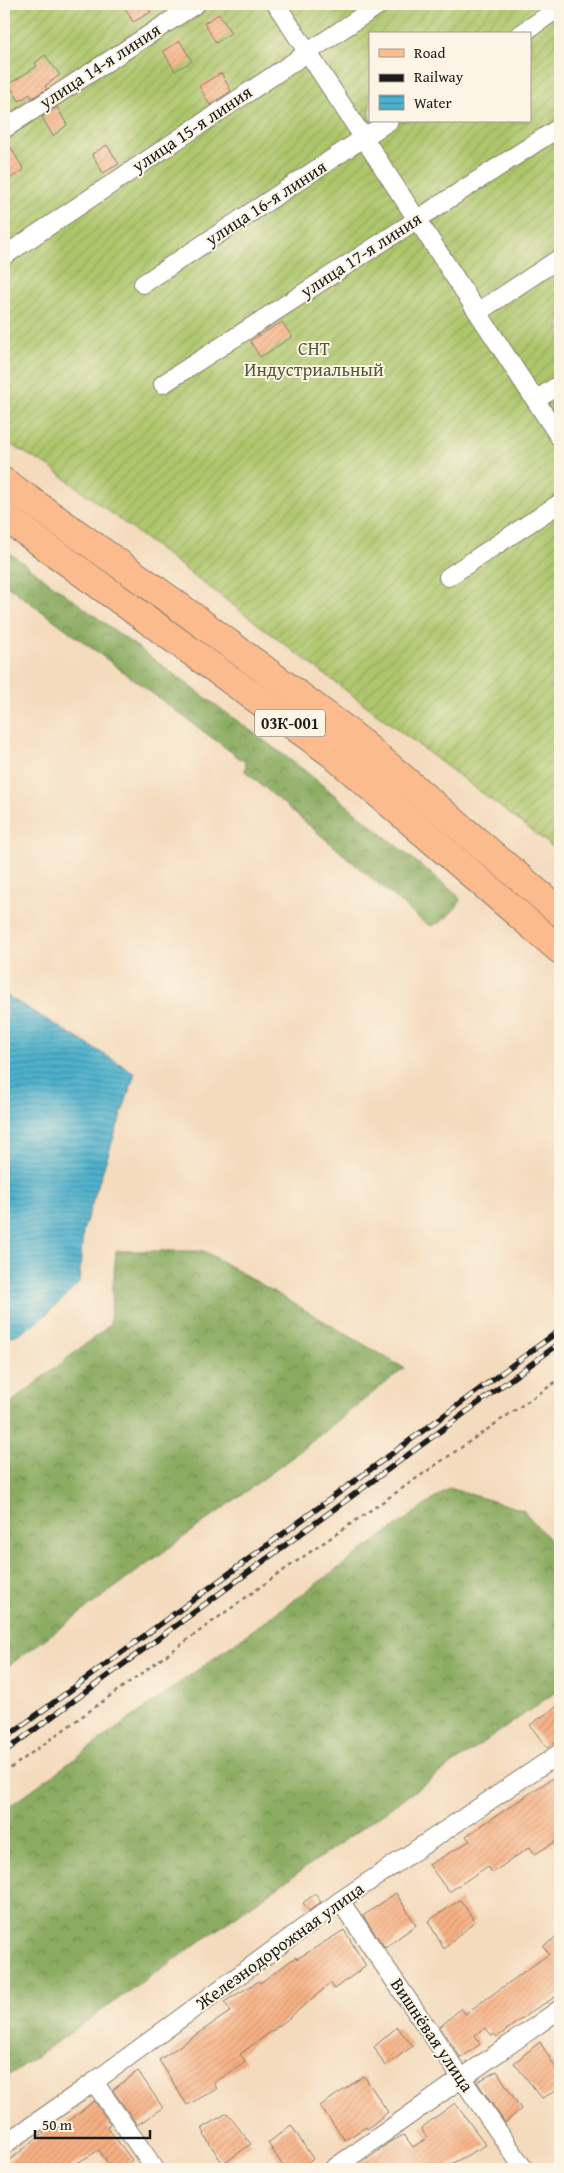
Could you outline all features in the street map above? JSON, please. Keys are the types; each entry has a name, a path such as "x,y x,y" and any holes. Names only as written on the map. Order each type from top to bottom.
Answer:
{"main road":[{"name":"03К-001","path":"4,482 170,600 347,731 560,912"},
{"name":"03К-001","path":"4,516 330,752 560,950"}],"street":[{"name":"улица 14-я линия","path":"4,129 196,4"},
{"path":"276,4 560,438"},
{"name":"улица 15-я линия","path":"4,256 307,51 380,4"},
{"path":"523,32 560,7"},
{"name":"улица 16-я линия","path":"143,284 388,122"},
{"name":"улица 17-я линия","path":"163,384 560,127"},
{"path":"478,312 560,258"},
{"path":"536,400 560,384"},
{"path":"448,577 560,503"},
{"name":"Железнодорожная улица","path":"4,2145 94,2082 340,1901 560,1753"},
{"name":"Вишнёвая улица","path":"340,1901 524,2169"},
{"path":"333,2169 461,2077 560,2010"},
{"path":"94,2082 155,2169"}],"path":[{"path":"4,1773 274,1577 560,1378"}],"green space":[{"name":"СНТ Индустриальный","path":"4,4 560,4 560,852 50,467 4,441"},
{"path":"4,549 304,770 458,896 460,901 455,908 447,917 433,925 422,921 245,771 246,763 4,583"},
{"path":"116,1251 204,1251 404,1368 286,1462 4,1669 4,1408 110,1325"},
{"path":"449,1488 523,1510 560,1552 560,1689 4,2079 4,1810"}],"water":[{"path":"4,994 135,1073 83,1231 79,1283 34,1324 14,1336 4,1339"}],"building":[{"path":"123,4 146,4 151,12 133,22"},
{"path":"219,14 231,33 216,43 204,23"},
{"path":"180,41 192,61 175,71 163,51"},
{"path":"45,55 60,75 45,86 47,89 32,98 30,94 19,101 9,84 37,66 35,63"},
{"path":"221,73 231,91 210,105 199,86"},
{"path":"57,107 67,125 53,136 42,117"},
{"path":"6,139 24,170 4,182 4,140"},
{"path":"107,145 119,164 103,173 92,154"},
{"path":"282,322 292,337 260,357 250,341"},
{"path":"560,1704 560,1739 547,1748 530,1725"},
{"path":"560,1773 560,1839 535,1854 530,1847 492,1873 488,1866 449,1892 429,1865 470,1841 466,1836"},
{"path":"396,1893 416,1925 385,1948 363,1916"},
{"path":"315,1894 321,1902 309,1911 303,1903"},
{"path":"460,1900 475,1921 444,1949 428,1921"},
{"path":"344,1930 366,1966 334,1989 331,1983 283,2023 240,2054 246,2062 214,2083 217,2089 187,2105 159,2060 231,2011 224,2002 259,1981 260,1983 296,1957 297,1959"},
{"path":"560,1935 560,1994 532,2011 497,2037 494,2034 492,2036 486,2028 475,2035 480,2044 461,2058 440,2027 461,2008 465,2014 549,1954 543,1946"},
{"path":"397,2027 413,2046 385,2066 374,2047"},
{"path":"540,2042 560,2075 560,2089 542,2098 514,2063"},
{"path":"138,2071 163,2108 137,2125 113,2090"},
{"path":"497,2071 521,2109 505,2123 477,2082"},
{"path":"364,2076 388,2112 367,2129 366,2127 345,2140 320,2106"},
{"path":"94,2101 110,2124 107,2127 132,2160 122,2169 112,2169 99,2150 67,2169 4,2169 4,2165 55,2123 59,2129"},
{"path":"455,2103 486,2145 442,2169 354,2169 390,2142 404,2135 413,2147 427,2138 421,2128"},
{"path":"227,2113 251,2144 223,2164 204,2135 202,2128"},
{"path":"291,2125 313,2159 299,2169 285,2169 268,2143"}],"railway":[{"path":"4,1739 560,1330"},
{"path":"4,1752 560,1343"}]}
